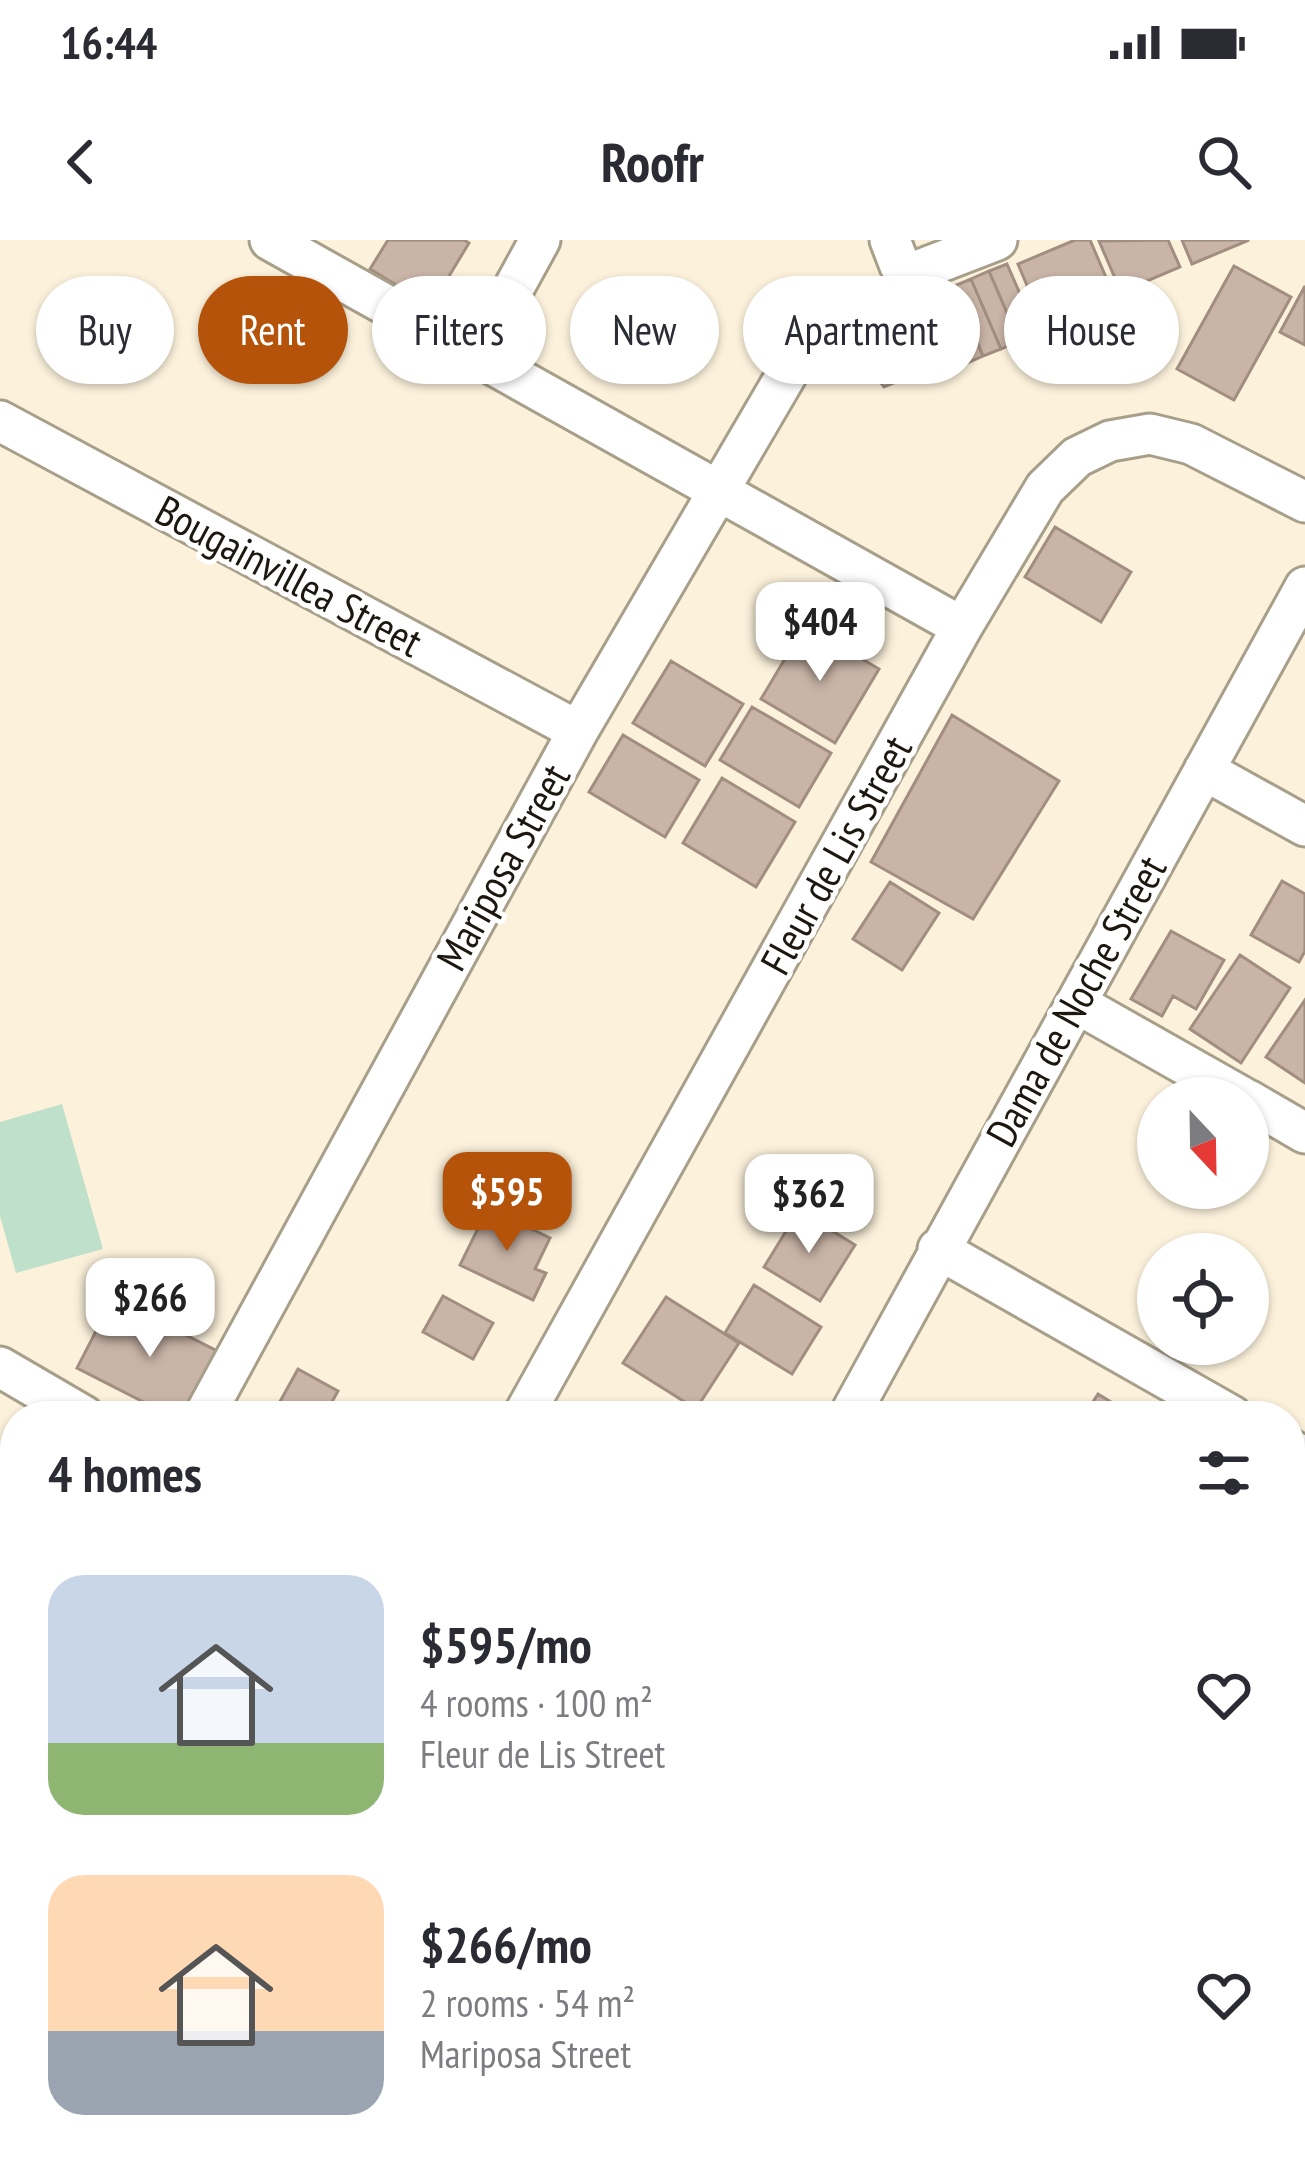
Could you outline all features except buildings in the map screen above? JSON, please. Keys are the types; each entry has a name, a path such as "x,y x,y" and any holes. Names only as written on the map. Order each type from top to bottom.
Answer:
{"street":[{"path":"270,240 372,297"},
{"path":"520,276 540,240"},
{"path":"900,257 997,240"},
{"path":"529,384 962,627"},
{"name":"Mariposa Street","path":"212,1401 578,731 782,384"},
{"name":"Bougainvillea Street","path":"0,422 578,731"},
{"name":"Fleur de Lis Street","path":"532,1401 962,627 1045,488 1077,457 1110,441 1150,434 1191,444 1305,502"},
{"name":"Dama de Noche Street","path":"858,1401 1305,587"},
{"path":"1204,770 1305,826"},
{"path":"1076,1003 1207,1077"},
{"path":"1269,1112 1305,1132"},
{"path":"938,1249 1206,1401"},
{"path":"0,1367 58,1401"}],"green space":[{"path":"62,1104 103,1249 16,1273 0,1216 0,1122"}]}
